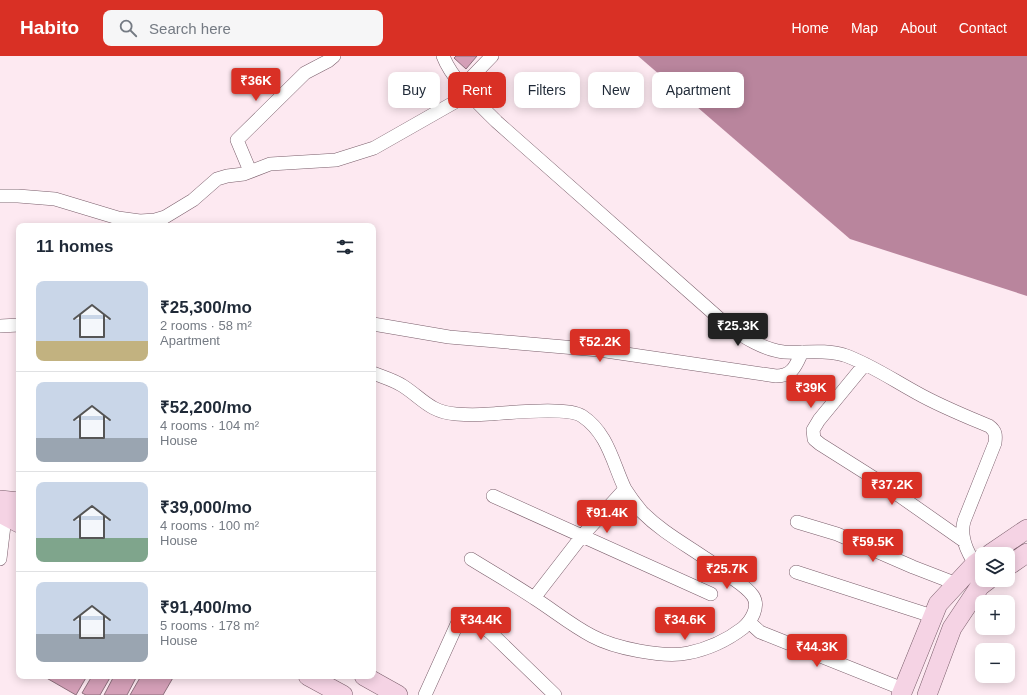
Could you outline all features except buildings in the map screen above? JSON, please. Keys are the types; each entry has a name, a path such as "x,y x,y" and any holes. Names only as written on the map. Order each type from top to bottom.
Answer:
{"main road":[{"path":"1002,547 1027,529"},
{"path":"1015,561 1027,553"},
{"path":"902,692 938,604 975,568"},
{"path":"927,695 952,628 979,587"},
{"path":"314,679 343,695"},
{"path":"369,679 398,695"}],"street":[{"path":"250,171 237,140 305,72 328,61 334,56"},
{"path":"443,56 453,72"},
{"path":"480,72 492,56"},
{"path":"0,196 49,198 68,202 118,218 140,221 155,220 165,217 193,200 217,179 250,171 270,164 336,160 374,148 448,101"},
{"path":"483,108 497,122 580,194 728,327 764,346 782,352 836,353 865,364 918,394 994,429 996,435 995,443 964,521 962,529 964,541"},
{"path":"0,326 16,325"},
{"path":"376,325 449,337 599,350 776,376 783,376 789,373 795,367 802,352"},
{"path":"865,364 819,420 813,430 814,439 877,480 964,541 975,554"},
{"path":"376,374 395,381 405,387 428,406 444,412 486,414 551,411 577,413 591,423 610,450 625,489 633,501 655,524 670,536 708,559 749,592 753,596 756,606 749,622 731,637 703,650 685,654 645,652 619,647 592,636 534,598 471,560"},
{"path":"534,598 582,536 625,489"},
{"path":"493,496 711,594"},
{"path":"0,559 8,508"},
{"path":"797,522 837,534 913,567 957,584"},
{"path":"796,572 932,616"},
{"path":"425,695 458,622 460,619 466,618 481,625 491,633 555,695"},
{"path":"749,622 760,632 902,692"}],"shaded area":[{"path":"638,56 1027,56 1027,296 850,239 698,108 744,108 744,72 657,72"}]}
